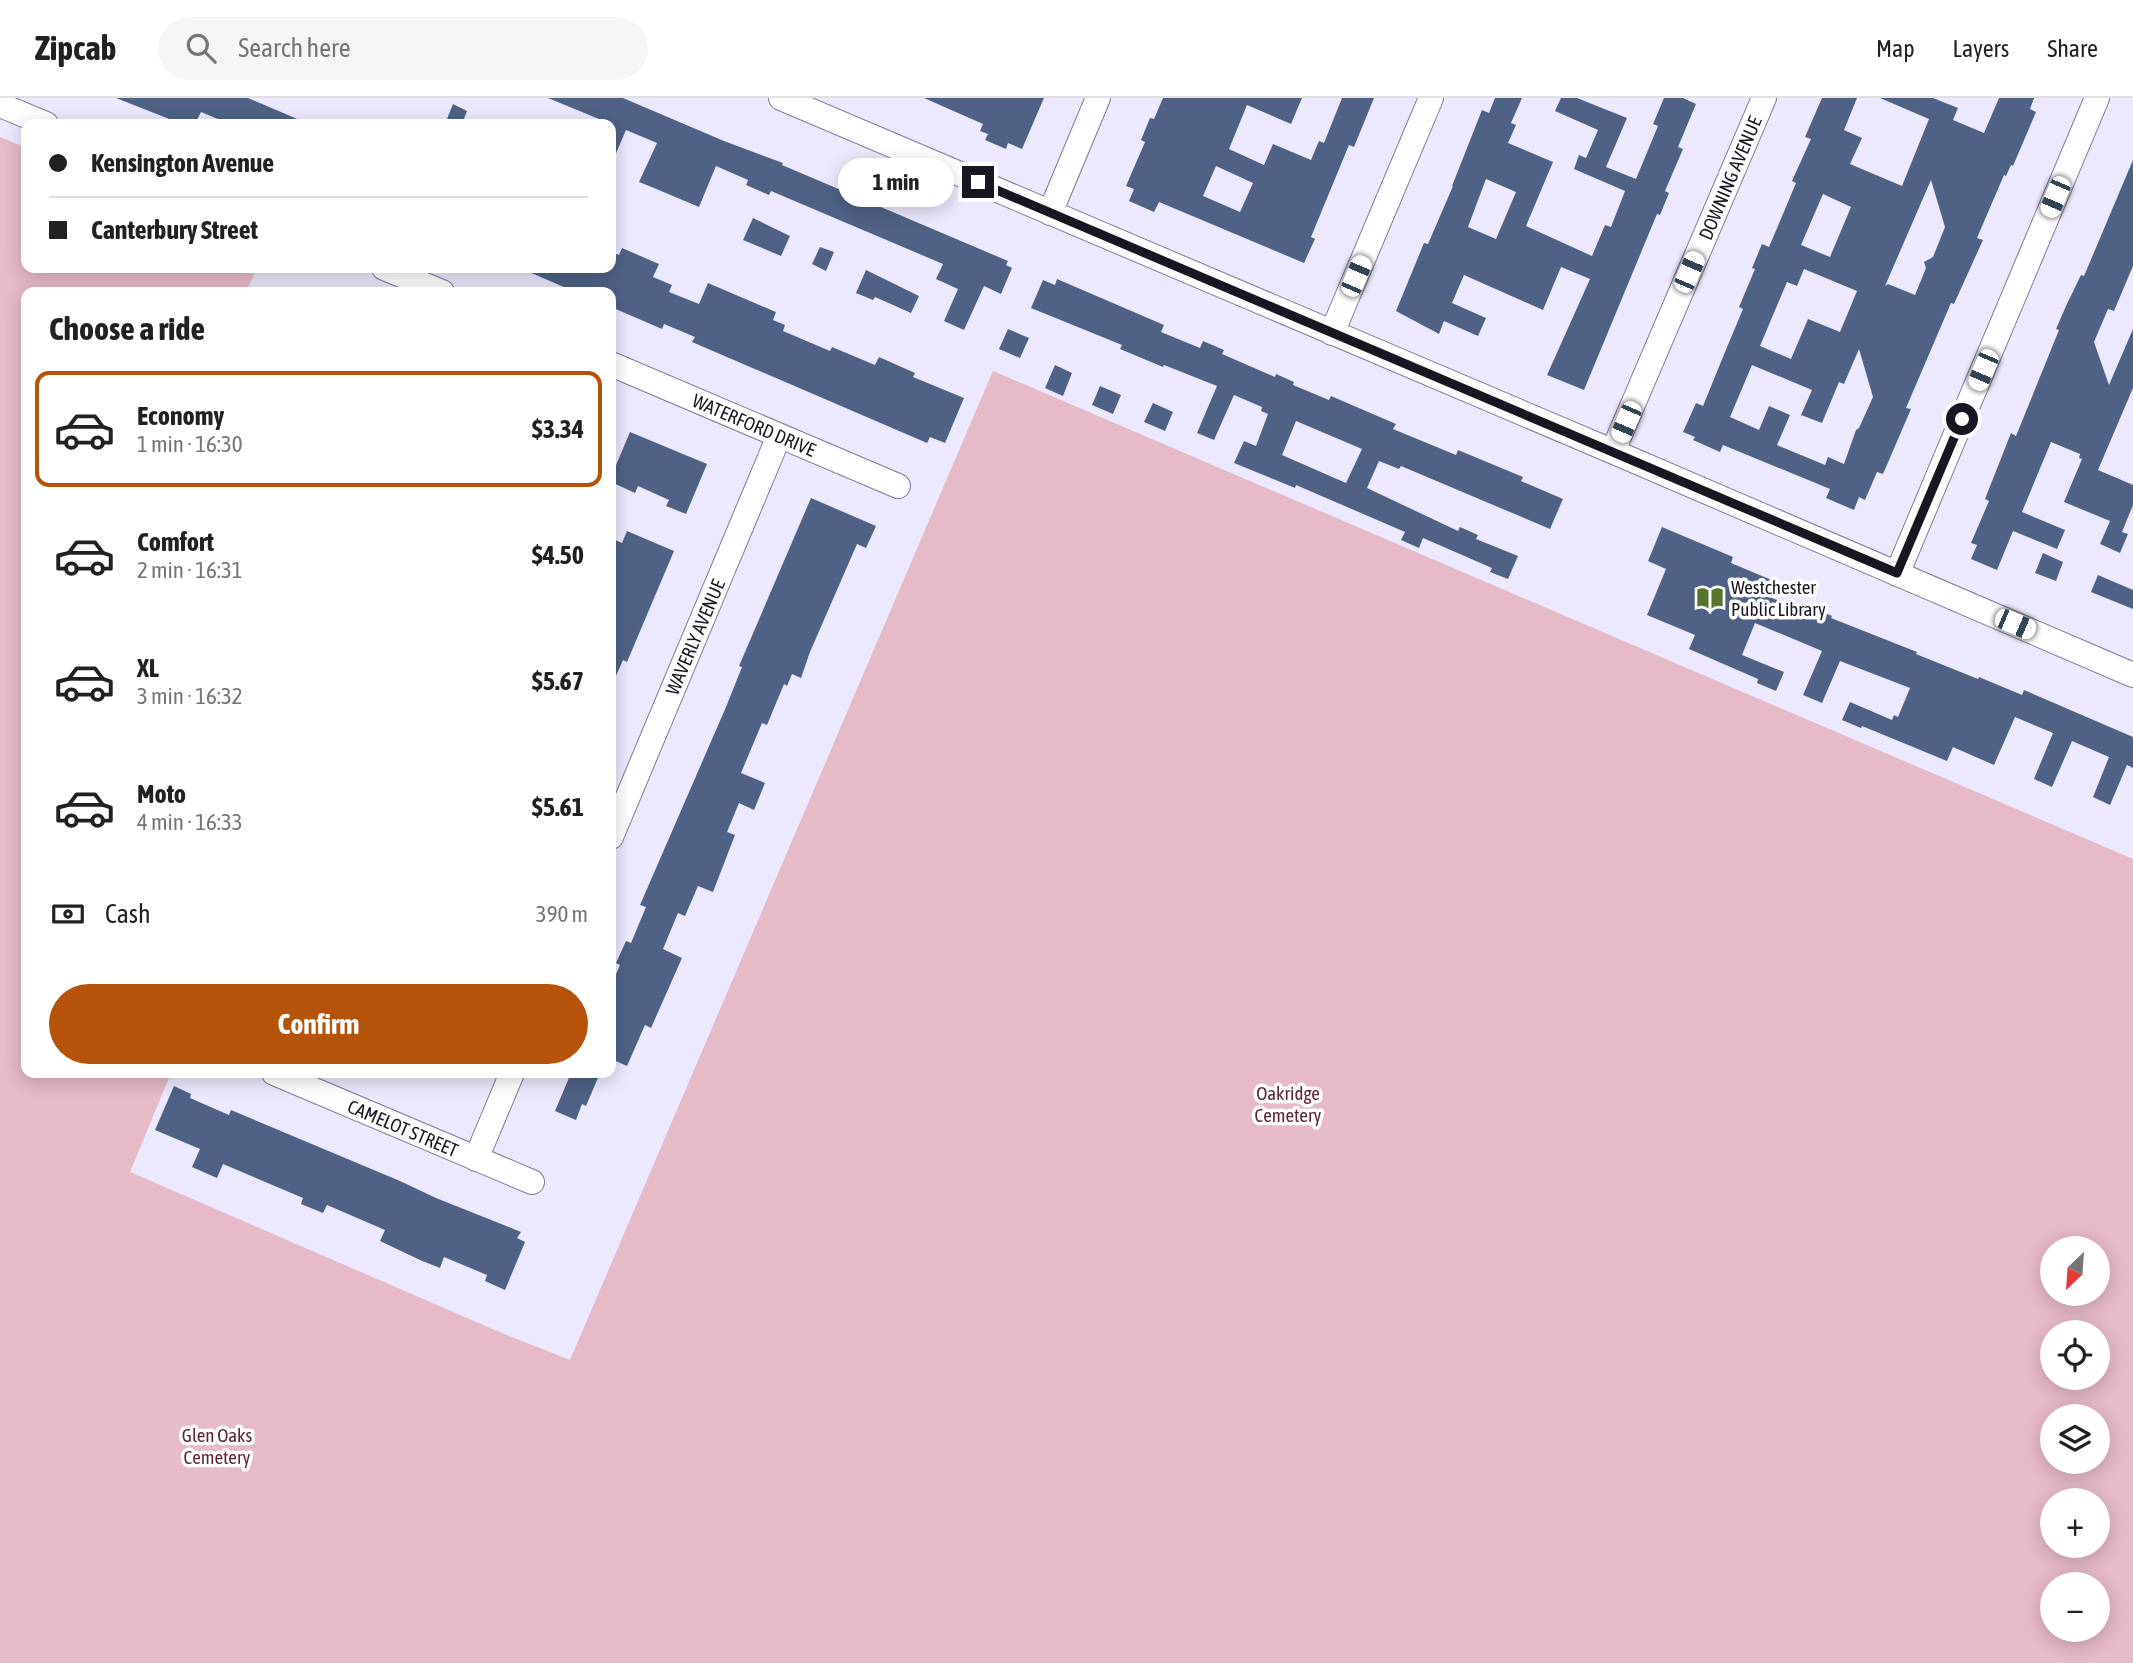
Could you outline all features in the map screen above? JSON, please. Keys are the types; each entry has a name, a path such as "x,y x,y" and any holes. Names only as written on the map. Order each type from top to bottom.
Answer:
{"street":[{"path":"781,98 2133,675"},
{"path":"1050,213 1098,98"},
{"path":"1332,333 1431,98"},
{"name":"DOWNING AVENUE","path":"1613,451 1764,98"},
{"path":"1897,573 2097,98"},
{"path":"0,105 34,119"},
{"path":"396,273 430,287"},
{"name":"WATERFORD DRIVE","path":"616,366 898,486"},
{"name":"WAVERLY AVENUE","path":"616,825 779,436"},
{"name":"CAMELOT STREET","path":"286,1078 532,1182"},
{"path":"477,1159 510,1078"}],"green space":[{"name":"Oakridge Cemetery","path":"0,137 21,146 21,273 255,273 248,287 21,287 21,1078 169,1078 130,1172 570,1360 993,371 2133,859 2133,1663 0,1663"}],"building":[{"path":"116,98 248,98 297,119 218,119 201,112 198,119 169,119"},
{"path":"548,98 623,98 783,163 782,165 1008,261 1006,265 1012,268 1001,294 984,286 964,330 944,321 958,289 936,279 943,264 771,191 769,195 746,185 748,180 716,166 699,207 639,182 657,143 626,130 616,153 616,119 599,119"},
{"path":"924,98 1044,98 1022,149 1008,143 1006,149 985,140 988,134 980,131 983,124"},
{"path":"1163,98 1302,98 1291,124 1247,105 1229,149 1264,165 1273,144 1311,160 1319,141 1324,143 1342,98 1374,98 1354,147 1349,145 1311,237 1315,239 1304,263 1159,202 1154,212 1129,201 1134,189 1126,186 1145,142 1141,140 1150,118 1154,119","holes":["1216,166 1253,183 1240,212 1203,196"]},
{"path":"1495,98 1522,98 1511,123 1516,125 1508,143 1553,162 1526,226 1592,256 1605,225 1611,227 1625,191 1574,169 1579,155 1586,158 1598,130 1555,111 1561,98 1577,98 1627,118 1606,167 1636,179 1658,126 1653,124 1664,98 1683,98 1696,104 1678,147 1683,149 1665,191 1669,193 1660,215 1657,214 1584,390 1547,375 1590,279 1561,267 1543,310 1464,275 1452,303 1486,318 1478,336 1444,321 1439,334 1396,311 1424,243 1428,244 1453,186 1482,110 1489,113","holes":["1486,179 1516,192 1496,239 1468,227"]},
{"path":"1822,98 1857,98 1844,130 1862,138 1850,164 1902,186 1929,119 1880,98 1933,98 1958,108 1953,120 1984,133 1999,98 2034,98 2030,109 2036,112 2013,166 2011,165 2006,176 2004,175 1977,238 1983,240 1954,304 1951,303 1906,408 1911,409 1883,474 1877,472 1865,500 1859,497 1854,510 1826,498 1830,489 1723,445 1720,452 1693,440 1695,437 1683,432 1696,403 1703,406 1743,309 1739,307 1762,244 1769,247 1796,183 1792,181 1811,139 1805,137","holes":["1931,180 1945,227 1933,257 1924,262 1926,268 1915,295 1888,284 1885,286","1823,194 1851,207 1830,257 1801,245","1804,269 1857,291 1840,332 1808,319 1791,359 1760,346 1787,282 1797,286","1859,349 1873,397 1856,430 1844,464 1828,457 1825,465 1777,445 1790,415 1769,406 1759,430 1730,417 1752,365 1812,390 1801,415 1822,423 1839,382 1844,384"]},
{"path":"453,104 467,111 464,119 447,119"},
{"path":"2133,160 2133,266 2114,311 2108,309 2094,342 2109,385 2133,329 2133,388 2098,470 2133,485 2133,505 2122,532 2128,534 2120,553 2100,544 2110,521 2064,502 2082,459 2079,458 2080,454 2051,442 2022,512 2065,530 2057,549 2013,531 1997,570 1971,559 1977,545 1971,543 1989,501 1985,499 2011,433 2016,436 2059,330 2056,329 2081,275 2084,276"},
{"path":"753,218 790,236 781,256 743,240"},
{"path":"820,247 834,252 826,271 812,264"},
{"path":"622,248 659,264 653,277 672,285 669,292 699,304 708,283 776,312 773,320 785,325 783,331 830,351 832,347 875,365 879,357 915,373 913,377 964,398 945,443 930,437 927,443 692,342 695,337 664,324 662,329 616,309 616,287 564,287 532,273 616,273 616,254 619,255"},
{"path":"866,270 919,296 911,313 875,297 873,300 856,293"},
{"path":"1057,279 1164,325 1161,332 1200,348 1203,341 1224,350 1222,354 1275,377 1276,374 1294,382 1293,385 1329,400 1331,396 1396,424 1393,429 1456,455 1458,450 1523,477 1521,481 1563,499 1550,529 1401,466 1399,469 1379,461 1367,488 1458,531 1460,527 1478,535 1476,539 1518,556 1508,579 1490,572 1492,568 1423,538 1419,548 1401,540 1405,532 1296,485 1295,488 1234,463 1244,441 1256,446 1268,414 1261,411 1262,407 1234,395 1214,440 1197,433 1217,386 1120,349 1122,345 1031,308 1043,280 1055,285","holes":["1296,421 1362,449 1346,483 1282,455"]},
{"path":"1008,329 1029,338 1020,358 999,349"},
{"path":"1055,365 1072,373 1063,396 1045,388"},
{"path":"1100,386 1121,395 1113,414 1092,405"},
{"path":"1153,403 1173,412 1165,431 1144,422"},
{"path":"630,432 707,464 686,514 666,506 669,500 638,486 635,493 616,484 616,465"},
{"path":"811,498 876,526 866,548 857,544 801,678 792,674 787,686 784,684 767,725 762,723 741,773 765,783 754,810 739,803 727,832 735,835 713,892 698,886 685,916 678,913 663,949 682,958 651,1028 645,1025 627,1066 616,1061 616,974 620,965 616,963 626,941 631,943 646,907 640,905 726,707 742,667 739,666"},
{"path":"1662,527 1733,557 1731,563 1774,581 1767,596 1806,612 1809,606 1832,616 1831,618 1917,652 1916,654 2022,695 2024,690 2133,737 2133,768 2127,765 2110,805 2093,797 2109,757 2072,741 2052,787 2034,779 2053,733 2015,717 1994,765 1953,747 1947,761 1842,720 1850,702 1892,720 1894,715 1898,717 1910,688 1840,661 1822,703 1803,695 1822,651 1755,623 1742,655 1784,672 1776,691 1757,683 1758,679 1689,649 1695,635 1647,615 1666,569 1648,561"},
{"path":"627,531 674,551 627,662 623,660 616,676 616,540 622,543"},
{"path":"2043,553 2063,562 2056,581 2035,573"},
{"path":"2098,575 2133,590 2133,609 2091,592"},
{"path":"569,1078 598,1078 586,1106 582,1104 576,1120 555,1111"},
{"path":"174,1086 191,1094 190,1098 229,1115 231,1110 521,1232 517,1238 525,1242 505,1290 485,1281 487,1275 444,1257 440,1268 420,1260 380,1241 385,1230 327,1205 323,1213 301,1204 303,1198 223,1164 217,1178 192,1167 200,1149 155,1130"}],"place":[{"name":"Westchester Public Library","path":"1710,598"}],"route":[{"path":"978,182 1897,573 1962,419"}],"park label":[{"name":"Glen Oaks Cemetery","path":"217,1446"}]}
